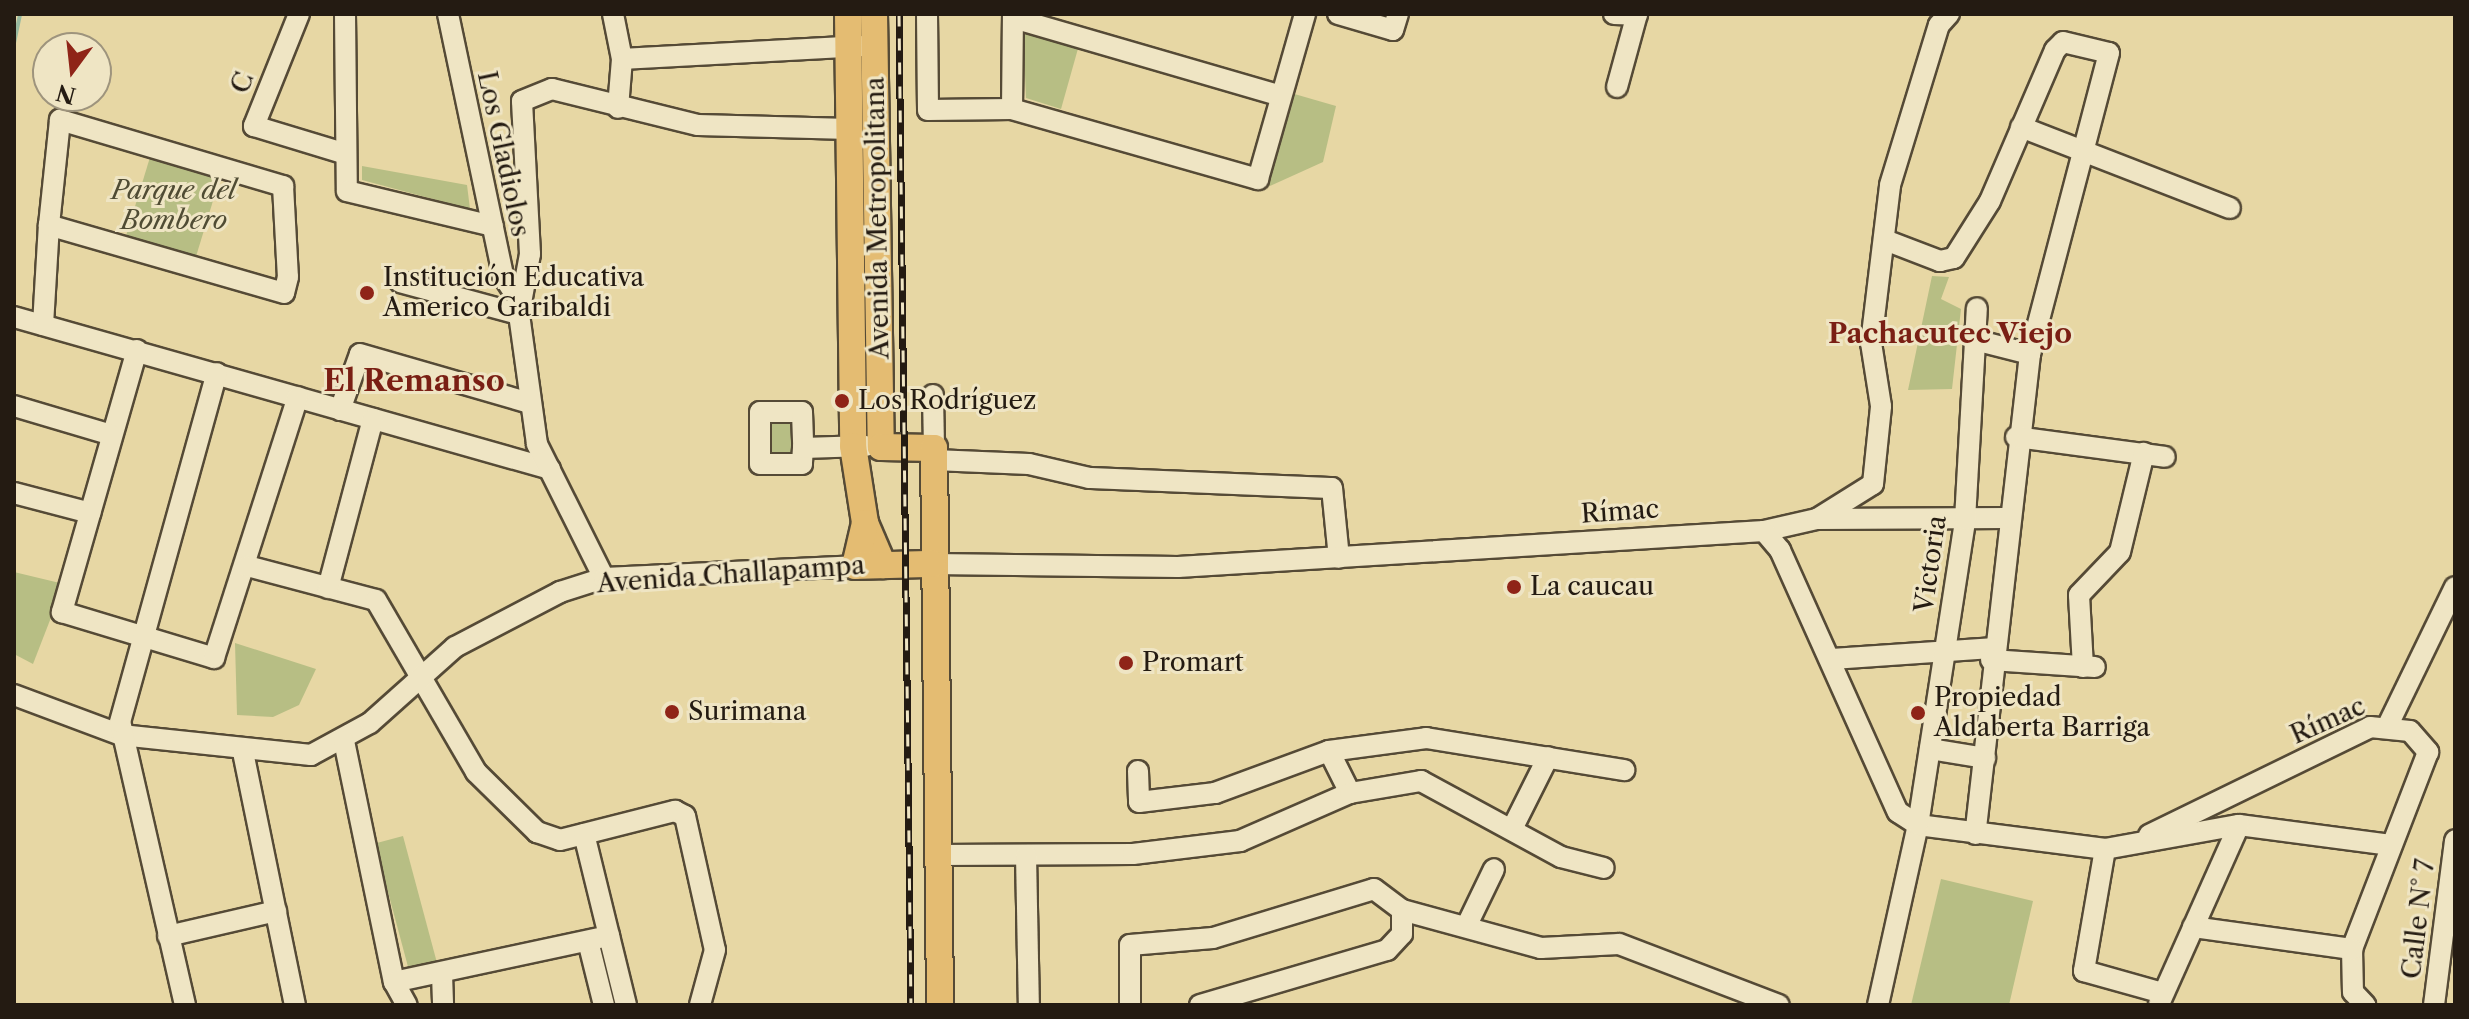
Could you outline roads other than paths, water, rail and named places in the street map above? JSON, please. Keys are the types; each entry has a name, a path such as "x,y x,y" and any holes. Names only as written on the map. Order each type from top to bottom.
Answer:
{"main road":[{"name":"Avenida Metropolitana","path":"848,14 853,446 865,523 883,565"},
{"name":"Avenida Metropolitana","path":"874,14 881,447"},
{"path":"881,447 934,454 940,1005"},
{"name":"Avenida Metropolitana","path":"855,566 865,523"},
{"name":"Avenida Challapampa","path":"855,566 933,564"}],"street":[{"name":"C","path":"299,14 254,126 346,154"},
{"path":"345,14 347,191 493,226"},
{"name":"Los Gladiolos","path":"448,14 503,276 519,307"},
{"path":"613,14 622,59 618,108"},
{"path":"927,14 928,110 1012,109 1258,179 1305,14"},
{"path":"1338,14 1395,22"},
{"path":"1614,14 1637,15 1617,87"},
{"path":"1012,109 1013,16 1281,96"},
{"path":"1817,519 1873,484 1881,406 1871,343 1890,185 1946,16"},
{"path":"1885,240 1940,261 1954,258 1990,201 2021,127 2063,42 2109,53 2030,354 2016,437 1975,834"},
{"path":"622,59 848,44 875,47"},
{"path":"604,578 550,469 530,403 519,307 530,254 522,101 552,89 618,108 698,125 850,129"},
{"path":"43,325 49,225 62,120 283,186 286,292 49,225"},
{"path":"2021,127 2230,208"},
{"path":"400,282 519,307"},
{"name":"Victoria","path":"1878,1005 1918,825 1965,520 1977,308"},
{"path":"14,317 550,469"},
{"path":"1975,340 2030,354"},
{"path":"137,350 62,612 218,659 298,397"},
{"path":"340,410 360,354 530,403"},
{"path":"185,1005 121,735 139,635 217,373"},
{"path":"933,395 934,454 1029,464 1089,478 1332,488 1339,558"},
{"path":"14,406 112,435"},
{"path":"328,588 373,419"},
{"path":"2016,437 2165,457"},
{"path":"803,448 881,447"},
{"path":"1832,659 1945,650 2090,667 2079,595 2120,552 2144,453"},
{"path":"14,493 90,513"},
{"path":"1817,519 2007,518"},
{"name":"Rímac","path":"933,564 1178,567 1764,531 1817,519"},
{"path":"1764,531 1832,659 1898,812 1918,825"},
{"path":"247,566 376,600 424,672 476,772 537,832 560,840 675,811 685,816 715,950 700,1005"},
{"name":"Avenida Challapampa","path":"14,695 121,735 243,752 311,755 344,741 424,672 485,627 604,578 855,566"},
{"path":"2389,723 2455,587"},
{"name":"Rímac","path":"1918,825 2105,849 2128,846 2239,825 2391,845 2428,752 2410,731 2389,723 2128,846"},
{"path":"1138,771 1139,802 1215,793 1329,751 1426,738 1624,770"},
{"path":"344,741 394,982 410,1005 442,1002 442,974"},
{"path":"1930,749 1985,758"},
{"path":"1329,751 1350,793"},
{"path":"243,752 295,1005"},
{"path":"1513,827 1548,757"},
{"path":"938,855 1133,854 1240,841 1350,793 1421,781 1513,827 1561,857 1604,868"},
{"path":"2105,849 2084,971 2161,999 2239,825"},
{"path":"584,834 626,1005"},
{"name":"Calle N° 7","path":"2434,1005 2455,840"},
{"path":"2356,1001 2352,949 2391,845"},
{"path":"1026,855 1029,1005"},
{"path":"1466,927 1494,869"},
{"path":"1130,1005 1130,945 1213,938 1374,889 1402,910 1541,948 1619,944 1779,1005"},
{"path":"1200,1005 1387,950 1402,934 1402,910"},
{"path":"168,936 276,911"},
{"path":"2193,927 2352,949"},
{"path":"394,982 609,936"},
{"path":"588,941 604,1005"}],"waterway":[{"path":"14,43 20,14"}],"railway":[{"path":"899,14 911,1005"}],"place":[{"name":"Institución Educativa Americo Garibaldi","path":"367,293"},
{"name":"Los Rodríguez","path":"842,401"},
{"name":"La caucau","path":"1514,587"},
{"name":"Promart","path":"1126,663"},
{"name":"Surimana","path":"672,712"},
{"name":"Propiedad Aldaberta Barriga","path":"1918,713"}],"district":[{"name":"Pachacutec Viejo","path":"1950,333"},
{"name":"El Remanso","path":"414,381"}],"park label":[{"name":"Parque del Bombero","path":"174,206"}]}
